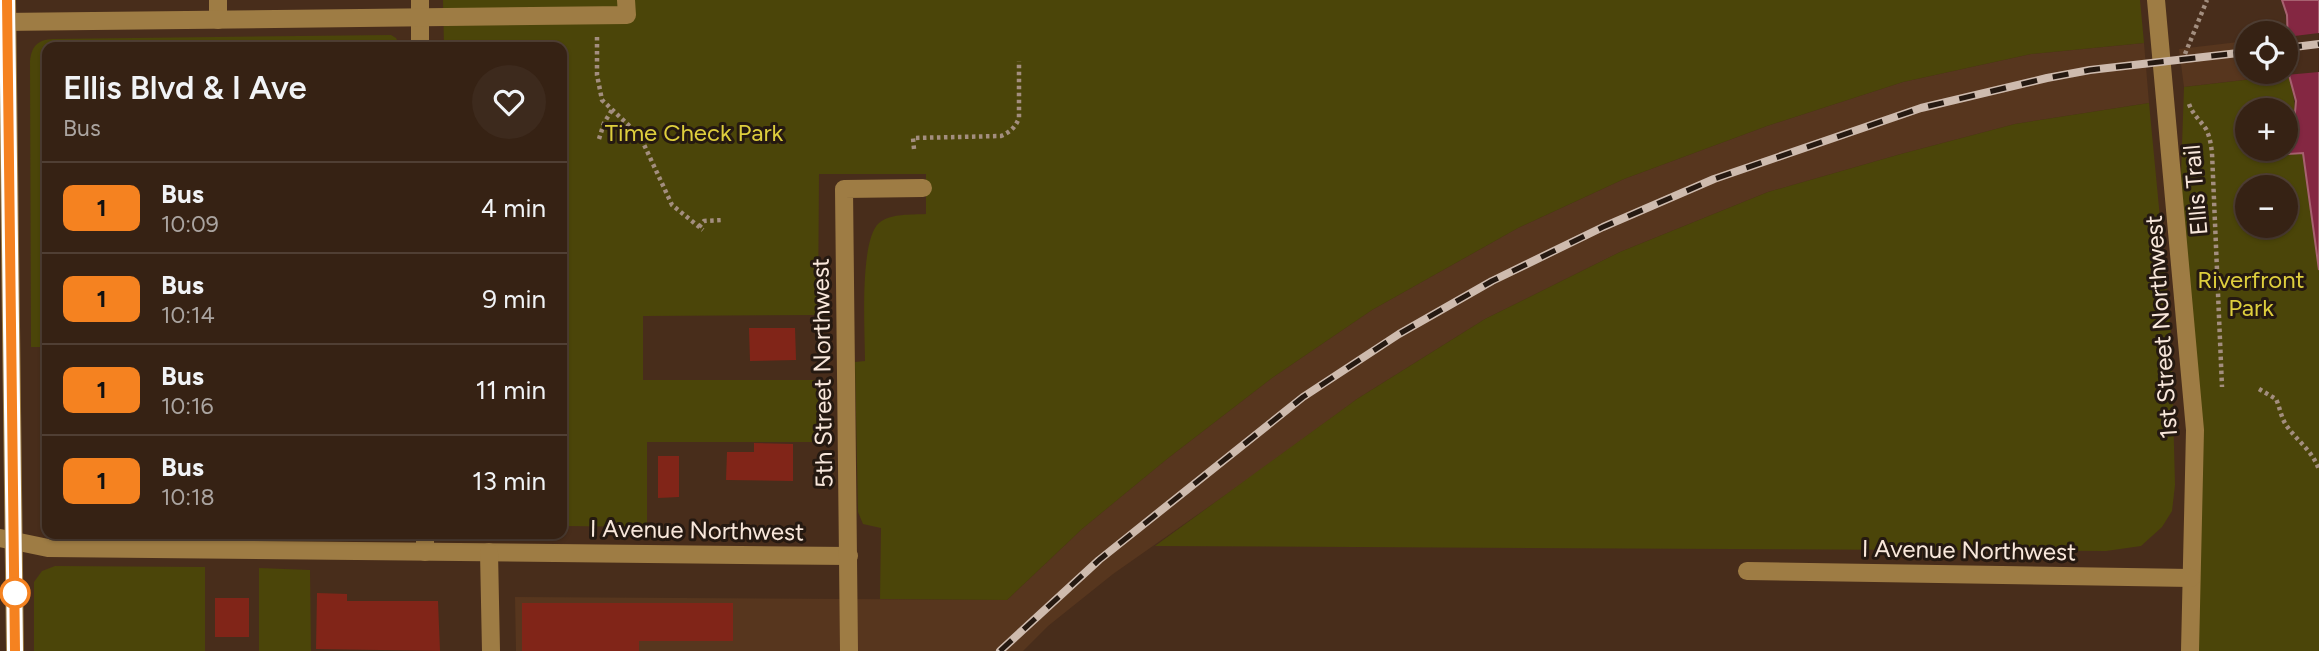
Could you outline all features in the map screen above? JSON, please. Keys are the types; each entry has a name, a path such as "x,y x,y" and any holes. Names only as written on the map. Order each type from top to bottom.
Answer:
{"street":[{"path":"7,0 4,22 7,540 15,651"},
{"path":"218,0 218,20"},
{"name":"1st Street Northwest","path":"2156,0 2194,413 2190,651"},
{"path":"4,22 218,20 420,9 597,15 627,8"},
{"path":"420,9 420,42"},
{"name":"5th Street Northwest","path":"849,651 844,189 923,188"},
{"name":"I Avenue Northwest","path":"7,540 48,548 425,543 489,552 849,556"},
{"path":"489,552 491,651"},
{"name":"I Avenue Northwest","path":"1747,570 2191,578"}],"path":[{"path":"2184,59 2207,0"},
{"path":"597,15 599,90 602,100 640,136 672,205 701,229 704,221 723,220"},
{"path":"914,149 913,138 1001,136 1009,132 1019,118 1019,61"},
{"name":"Ellis Trail","path":"2189,102 2210,137 2212,153 2222,387"},
{"path":"599,139 612,110"},
{"path":"2259,388 2276,400 2281,417 2315,458 2319,470"}],"shaded area":[{"path":"2282,0 2319,0 2319,270 2303,153 2298,153 2298,98 2295,98 2291,84 2298,84 2298,21 2287,21"},
{"path":"2235,42 2235,81 2184,87 2179,49"},
{"path":"2144,43 2149,103 2015,124 1768,192 1620,252 1485,319 1357,399 1113,574 1048,626 1023,651 516,651 515,597 1007,600 1082,529 1272,378 1372,310 1518,228 1624,179 1767,126 1903,82 2031,54"}],"green space":[{"name":"Time Check Park","path":"443,0 2140,0 2144,43 2031,54 1903,82 1767,126 1624,179 1518,228 1372,310 1272,378 1082,529 1007,600 880,599 881,528 863,524 858,512 855,362 865,361 864,288 868,248 873,233 884,220 901,215 926,214 926,174 819,174 818,315 643,316 643,380 818,380 819,442 647,442 647,527 567,526 567,42 444,42"},
{"path":"391,35 398,42 42,42 42,347 31,347 30,61 37,44 43,41"},
{"name":"Riverfront Park","path":"2235,81 2235,84 2291,84 2293,98 2235,98 2235,161 2298,161 2298,153 2303,152 2319,270 2319,651 2191,651 2195,425 2179,235 2184,87"},
{"path":"2149,103 2171,333 2175,485 2172,511 2162,527 2141,546 2106,551 1155,546 1357,399 1485,319 1620,252 1768,192 1901,154 2015,124"},
{"path":"55,566 205,567 205,651 34,651 34,582 42,571"},
{"path":"259,568 310,570 311,651 259,651"}],"pier":[{"path":"2319,33 2319,72 2298,74 2298,36"}],"building":[{"path":"749,328 795,328 796,360 750,361"},
{"path":"754,443 793,444 793,481 726,480 727,452 754,452"},
{"path":"658,456 679,456 679,497 658,498"},
{"path":"317,593 347,594 347,601 438,601 440,651 316,649"},
{"path":"215,598 249,598 249,637 215,637"},
{"path":"522,603 733,603 733,641 639,641 639,651 522,651"}],"railway":[{"path":"2298,47 2319,44"},
{"path":"1000,651 1099,560 1303,397 1399,334 1492,281 1603,227 1714,179 1921,108 2090,70 2235,53"}],"bus line":[{"name":"1","path":"7,0 15,651"}]}
